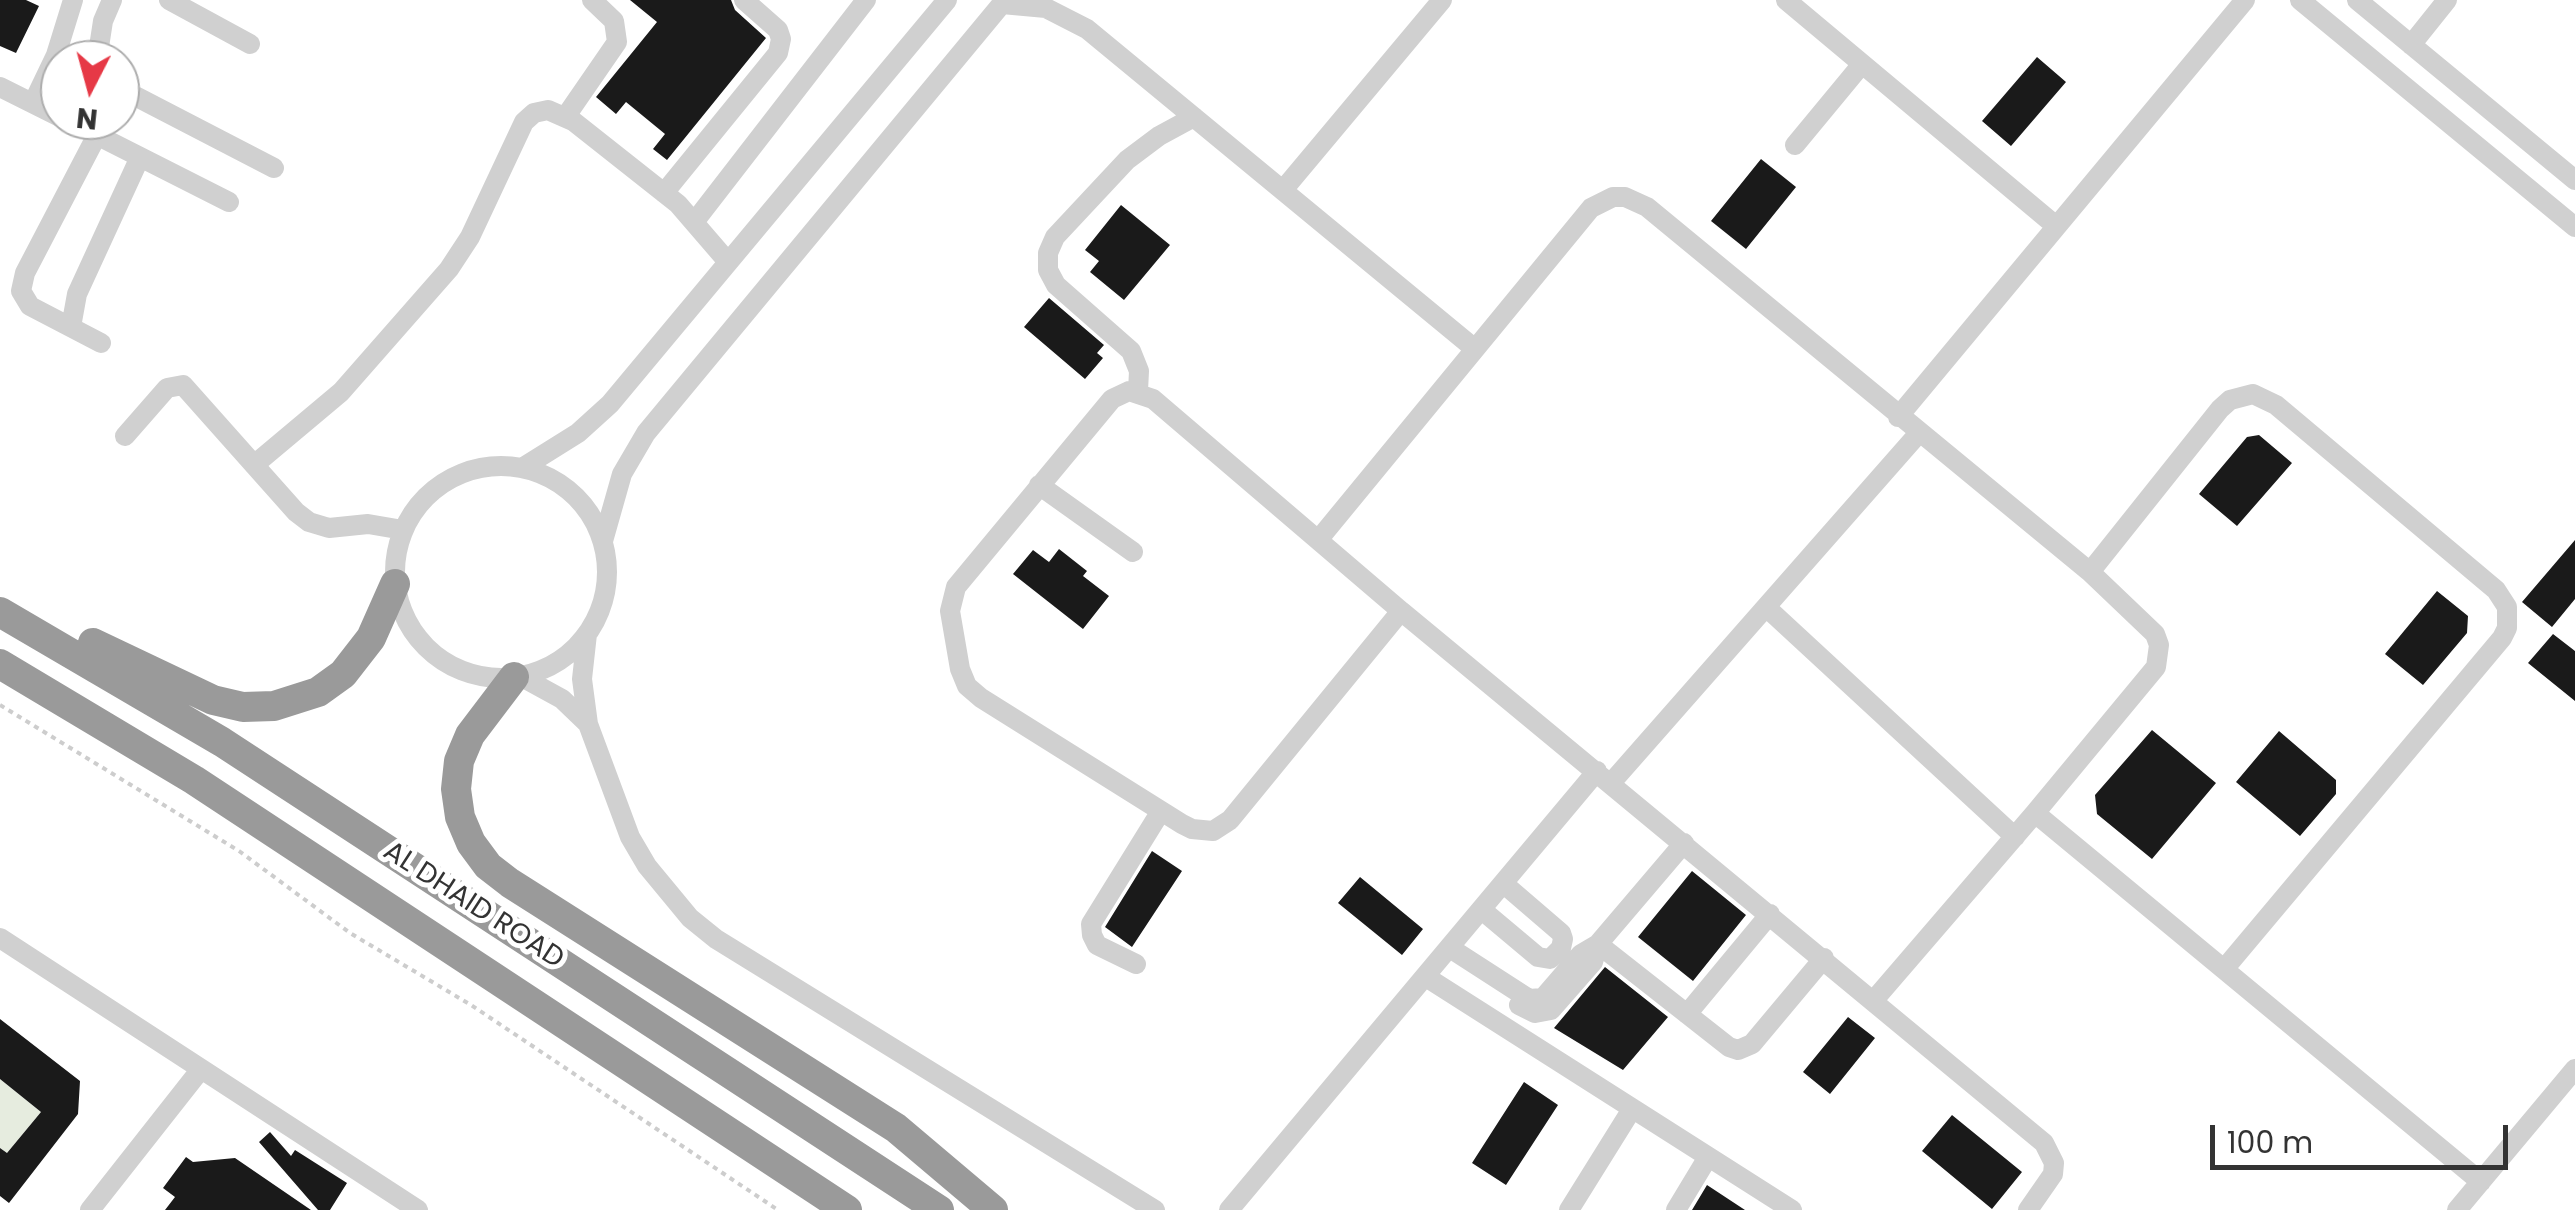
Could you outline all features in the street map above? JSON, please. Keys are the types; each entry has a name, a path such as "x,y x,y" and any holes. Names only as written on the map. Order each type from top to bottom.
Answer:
{"highway":[{"path":"0,612 68,632 202,696 258,708 304,698 343,674 371,638 396,584"},
{"name":"AL DHAID ROAD","path":"0,612 222,742 939,1210"},
{"name":"AL DHAID ROAD","path":"0,664 194,780 848,1210"},
{"path":"517,676 470,735 459,761 456,789 460,817 470,843 488,866 896,1128 993,1210"}],"street":[{"path":"33,103 56,54 73,0"},
{"path":"99,40 102,21 112,0"},
{"path":"169,0 250,44"},
{"path":"566,116 617,42 614,22 592,0"},
{"path":"664,193 778,52 781,39 776,26 744,0"},
{"path":"695,221 866,0"},
{"path":"522,468 578,433 610,404 946,0"},
{"path":"1064,0 1088,29"},
{"path":"1283,190 1442,0"},
{"path":"1786,0 2056,226"},
{"path":"1898,417 2246,0"},
{"path":"2300,0 2575,227"},
{"path":"2357,0 2575,180"},
{"path":"2410,44 2447,0"},
{"path":"603,540 618,484 646,434 1004,2 1046,8 1088,29 1475,349"},
{"path":"1796,145 1862,64"},
{"path":"0,87 40,106"},
{"path":"140,99 274,168"},
{"path":"254,465 341,392 449,269 470,237 529,116 548,110 566,116 664,193 695,221 728,262"},
{"path":"1138,392 1138,371 1131,352 1056,285 1048,270 1048,253 1055,238 1127,160 1194,117"},
{"path":"94,140 20,284 25,302 101,342"},
{"path":"107,140 229,202"},
{"path":"71,328 77,294 140,157"},
{"path":"1318,539 1591,208 1601,201 1625,197 1647,207 2090,572 2156,634 2159,656 2149,676 1874,1000"},
{"path":"125,436 167,388 183,385 309,522 329,528 368,524 403,530"},
{"path":"1401,610 1222,827 1205,832 1161,811 974,693 962,678 950,611 952,595 1112,399 1120,393 1138,392 1153,399 2051,1152 2053,1174 2028,1210"},
{"path":"2090,572 2220,409 2230,400 2253,394 2266,397 2290,417 2496,590 2508,607 2509,618 2502,638 2225,968"},
{"path":"1229,1210 1504,884 1766,607 1918,434"},
{"path":"490,466 538,472 566,488 588,511 603,540 606,589 596,620 564,657 517,676 481,676 436,655 413,630 399,600 396,557 403,530 420,503 458,474 490,466"},
{"path":"1039,485 1133,552"},
{"path":"1766,607 2015,837"},
{"path":"587,634 582,679 588,724 630,837 656,880 690,918 716,939 1155,1210"},
{"path":"517,676 562,699 588,724"},
{"path":"1136,964 1097,945 1091,924 1161,811"},
{"path":"2036,813 2481,1182"},
{"path":"1450,948 1489,976 1502,979 1529,999 1539,1000 1547,996 1581,954 1598,944 1684,843"},
{"path":"1482,910 1538,958 1550,959 1561,948 1561,933 1504,884"},
{"path":"1687,1014 1770,914"},
{"path":"0,938 418,1210"},
{"path":"1598,944 1728,1047 1743,1049 1752,1044 1824,958"},
{"path":"1426,977 1792,1210"},
{"path":"90,1210 201,1069"},
{"path":"2457,1210 2575,1069"},
{"path":"1568,1210 1632,1109"},
{"path":"1676,1210 1708,1156"}],"path":[{"path":"0,705 239,851 350,933 471,1005 778,1210"}],"shaded area":[{"path":"0,1079 41,1112 7,1153 0,1148"}],"building":[{"path":"0,0 26,0 39,6 16,53 0,46"},
{"path":"630,0 731,0 735,10 766,38 667,160 653,149 665,134 626,102 616,114 596,97 657,22"},
{"path":"2037,57 2066,82 2011,146 1982,121"},
{"path":"1761,159 1796,187 1746,249 1711,221"},
{"path":"1121,205 1170,245 1124,300 1090,272 1099,261 1085,250"},
{"path":"1049,298 1104,345 1097,353 1103,358 1085,379 1024,327"},
{"path":"2259,435 2292,463 2237,526 2199,494 2247,437"},
{"path":"2575,540 2575,599 2552,627 2522,602"},
{"path":"1059,549 1087,571 1083,576 1109,596 1083,629 1013,574 1033,550 1049,562"},
{"path":"2437,591 2468,616 2467,633 2423,685 2385,654"},
{"path":"2553,634 2575,651 2575,701 2528,663"},
{"path":"2152,730 2216,783 2152,859 2097,814 2095,795"},
{"path":"2279,731 2336,780 2336,794 2300,836 2236,782"},
{"path":"1152,851 1182,871 1132,947 1105,927"},
{"path":"1692,871 1746,915 1693,981 1638,937"},
{"path":"1360,877 1423,929 1402,955 1338,903"},
{"path":"1605,967 1668,1017 1623,1070 1554,1028"},
{"path":"1848,1017 1875,1038 1830,1094 1803,1072"},
{"path":"0,1019 80,1081 78,1114 9,1203 0,1196 0,1148 7,1153 41,1112 0,1079"},
{"path":"1524,1082 1558,1105 1506,1185 1472,1163"},
{"path":"1952,1115 2022,1172 1992,1209 1922,1151"},
{"path":"270,1132 291,1156 295,1150 347,1183 330,1210 318,1210 259,1142"},
{"path":"186,1157 193,1162 235,1158 311,1210 165,1210 175,1197 163,1188"},
{"path":"1707,1185 1745,1210 1692,1210"}]}
